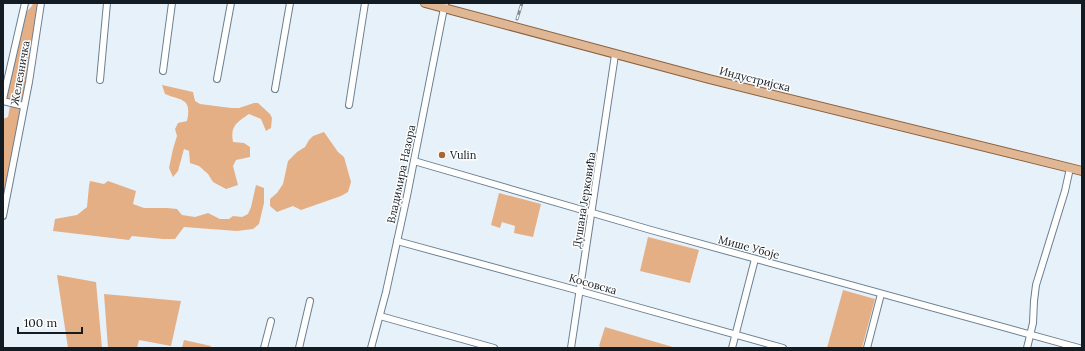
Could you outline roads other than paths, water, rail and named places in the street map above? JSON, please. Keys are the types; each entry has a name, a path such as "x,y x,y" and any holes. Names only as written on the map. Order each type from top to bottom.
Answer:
{"main road":[{"name":"Индустријска","path":"425,3 444,6 615,55 1082,171"}],"street":[{"name":"Железничка","path":"3,100 25,3"},
{"name":"Железничка","path":"3,216 24,106 41,3"},
{"path":"100,80 107,3"},
{"path":"163,71 172,3"},
{"path":"217,79 231,3"},
{"path":"275,89 290,3"},
{"path":"349,105 365,3"},
{"name":"Владимира Назора","path":"371,348 397,241 444,6"},
{"name":"Душана Јерковића","path":"572,348 615,55"},
{"path":"3,100 24,106"},
{"name":"Мише Убоје","path":"414,161 592,213 1079,348"},
{"path":"1027,348 1033,323 1036,285 1065,191 1070,168"},
{"name":"Косовска","path":"397,241 783,348"},
{"path":"732,348 756,259"},
{"path":"867,348 881,294"},
{"path":"299,348 310,301"},
{"path":"380,316 494,348"},
{"path":"264,348 271,321"}],"railway":[{"path":"517,19 522,3"}],"place":[{"name":"Vulin","path":"442,155"}]}
